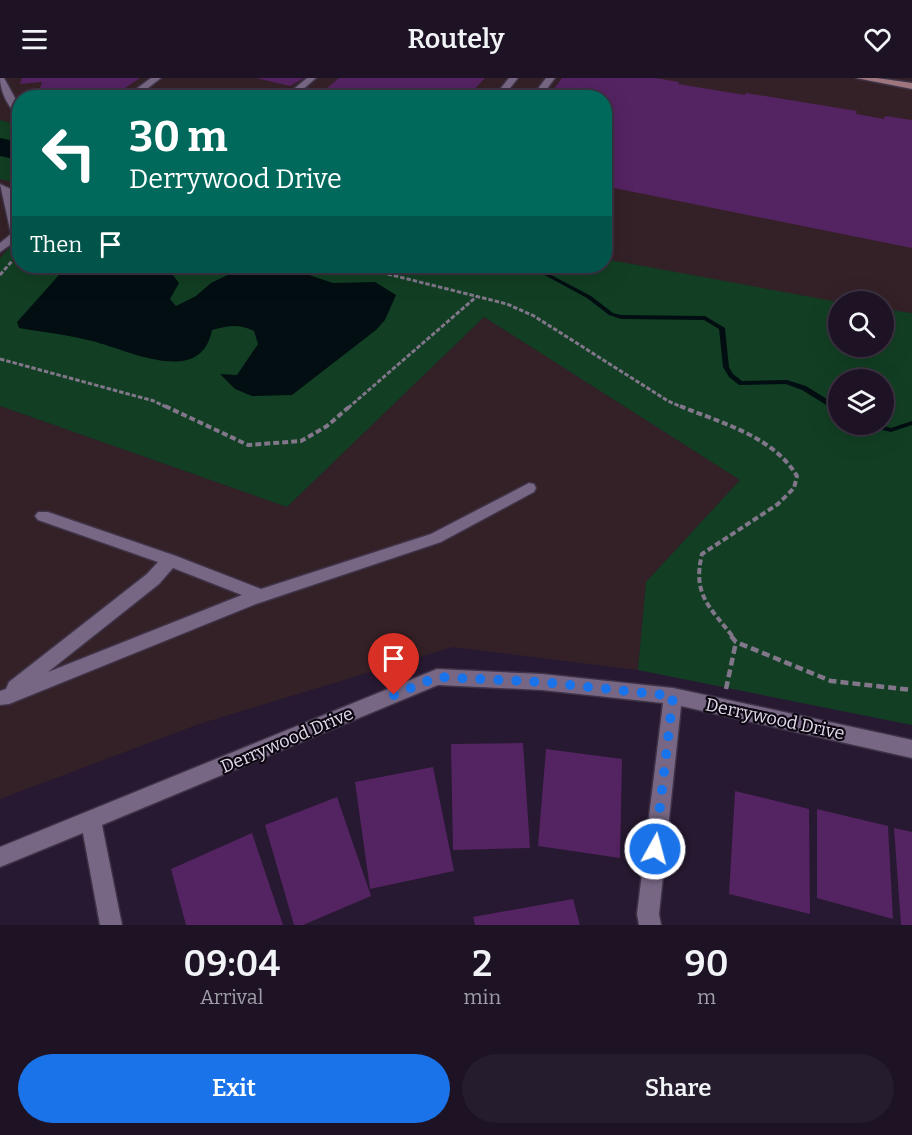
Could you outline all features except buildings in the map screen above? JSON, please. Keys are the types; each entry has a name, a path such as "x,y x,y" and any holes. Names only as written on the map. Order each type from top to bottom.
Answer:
{"street":[{"path":"0,78 12,101"},
{"path":"140,90 157,78"},
{"path":"297,90 312,78"},
{"path":"504,90 514,78"},
{"path":"541,90 551,78"},
{"path":"860,78 912,86"},
{"path":"0,187 8,189 12,212"},
{"path":"0,249 12,238"},
{"path":"1,699 261,596 436,538 529,488"},
{"path":"42,516 170,560 261,596"},
{"path":"1,699 153,579 170,560"},
{"name":"Derrywood Drive","path":"0,857 437,677 542,682 673,696 912,749"},
{"path":"650,925 648,914 673,696"},
{"path":"91,821 111,925"}],"path":[{"path":"384,273 507,304 534,316 668,401 760,440 788,461 797,476 794,488 778,504 702,554 697,574 703,598 736,642 831,681 912,690"},
{"path":"0,359 154,401 248,445 301,441 327,426 476,296"},
{"path":"725,692 736,642"}],"shaded area":[{"path":"0,78 912,78 912,313 894,310 894,291 828,291 828,301 612,260 612,90 12,90 12,123 0,120"},
{"path":"0,138 12,141 12,159 0,156"},
{"path":"0,179 12,182 12,245 0,258"},
{"path":"61,273 171,273 179,283 170,299 176,306 196,296 211,283 232,273 297,273 333,283 375,282 396,295 385,320 376,330 292,395 252,396 235,389 220,374 237,375 258,344 254,331 243,327 228,326 212,330 205,347 194,357 179,361 161,361 83,339 19,328 17,322"},
{"path":"484,317 740,480 646,582 638,670 453,647 199,724 0,799 0,406 287,507"}],"green space":[{"path":"0,120 12,123 12,182 0,179"},
{"path":"12,245 12,273 612,273 612,260 828,300 828,357 894,357 894,310 912,313 912,725 638,670 646,582 740,480 484,317 287,507 0,406 0,258"}],"waterway":[{"path":"544,273 589,297 611,314 621,317 705,318 722,328 726,367 731,375 741,383 787,382 804,388 828,403"},
{"path":"894,429 912,423"}],"route":[{"path":"394,695 437,677 542,682 673,696 655,849"}]}
